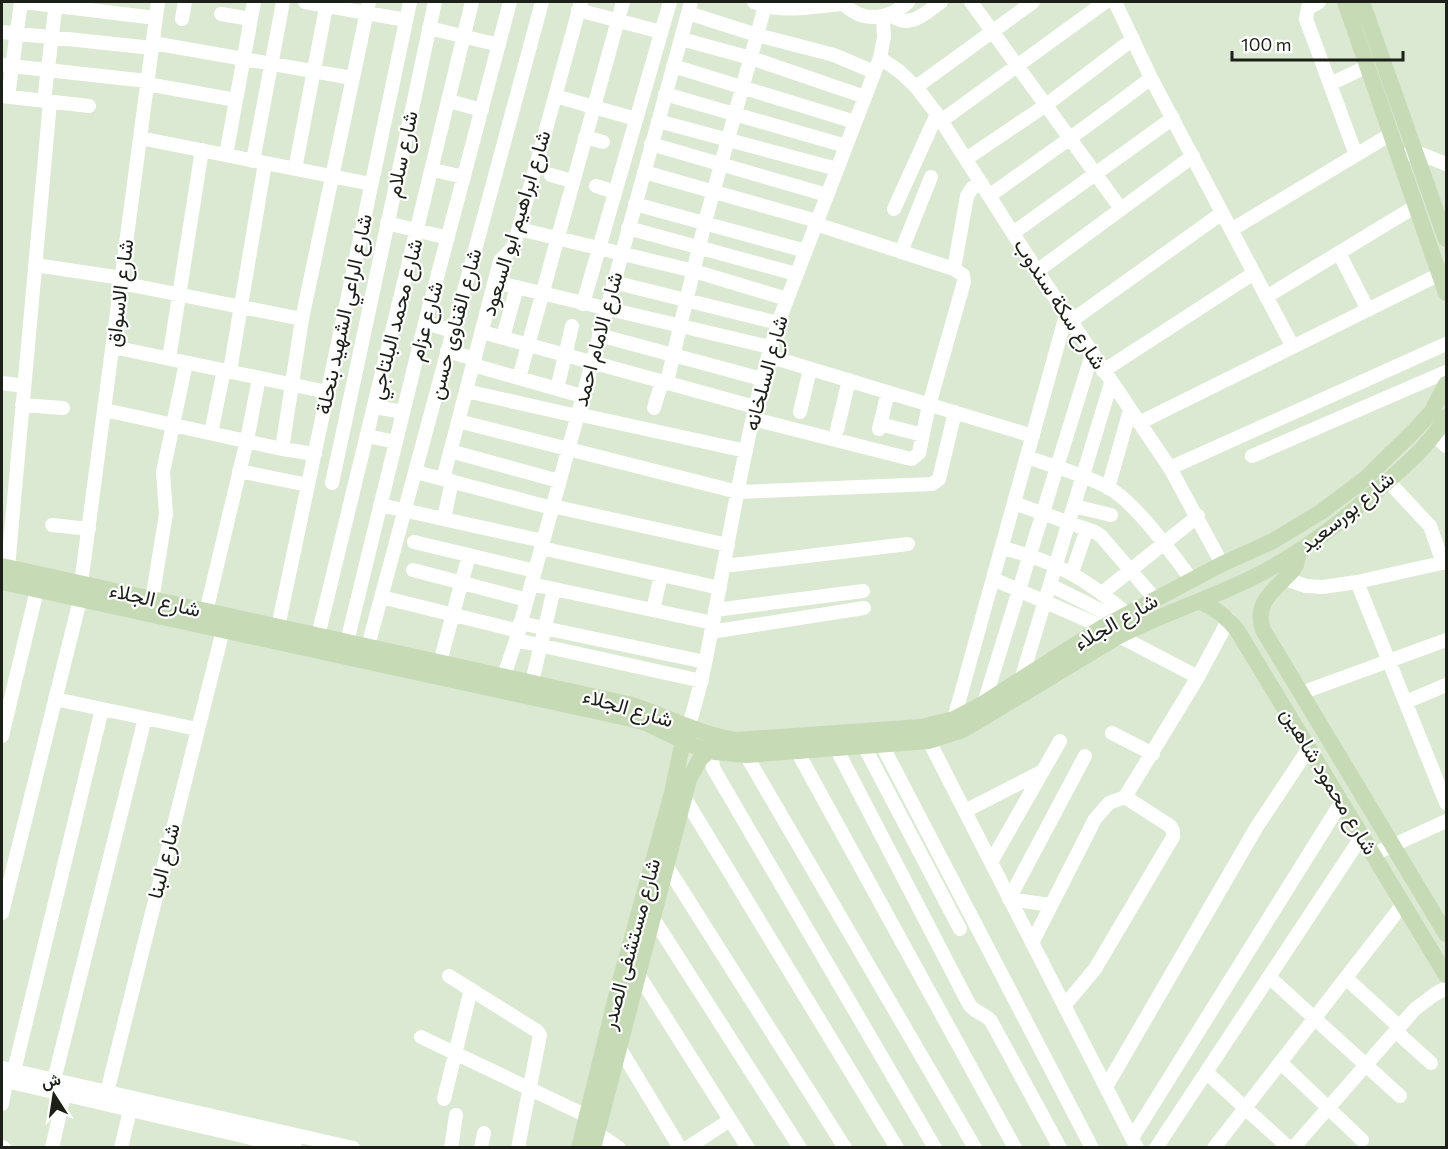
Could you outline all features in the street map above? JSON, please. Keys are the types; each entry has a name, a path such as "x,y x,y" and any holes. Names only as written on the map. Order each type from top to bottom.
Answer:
{"main road":[{"path":"1346,2 1446,293"},
{"path":"1362,2 1416,152 1440,206 1446,239"},
{"name":"شارع بورسعيد","path":"1199,601 1254,577 1299,552 1327,533 1376,484 1432,411 1446,384"},
{"name":"شارع بورسعيد","path":"1222,564 1273,541 1376,484 1441,441 1446,417"},
{"name":"شارع محمود شاهين","path":"1299,552 1296,565 1261,605 1260,622 1263,630 1446,934"},
{"name":"شارع الجلاء","path":"4,572 223,630 278,627 628,704 686,733 712,752 746,754 797,751 954,719 1028,680 1155,599 1222,564"},
{"name":"شارع الجلاء","path":"4,572 38,590 152,600 206,612 245,628 686,733 736,740 864,746 929,741 963,730 1028,680"},
{"name":"شارع الجلاء","path":"1117,624 1154,618 1199,601"},
{"name":"شارع محمود شاهين","path":"1199,601 1215,608 1238,630 1446,975"},
{"name":"شارع مستشفى الصدر","path":"595,1140 638,974 646,916 686,733"},
{"name":"شارع مستشفى الصدر","path":"579,1148 646,916 666,865 693,768 712,752"},
{"path":"1416,925 1435,915"}],"street":[{"path":"89,106 5,97 7,66 17,33 22,2 56,4 156,18"},
{"name":"شارع الاسواق","path":"2,913 81,592 158,2"},
{"path":"182,19 185,2"},
{"path":"226,155 254,2"},
{"path":"211,433 241,307 272,64 283,2"},
{"path":"305,2 367,7 406,20"},
{"name":"شارع الراعي الشهيد بنحلة","path":"278,627 410,2"},
{"name":"شارع سلام","path":"332,483 435,2"},
{"name":"شارع محمد البلتاجي","path":"318,636 472,2"},
{"name":"شارع عزام","path":"347,642 403,412 510,2"},
{"name":"شارع القناوى حسن","path":"368,646 542,2"},
{"path":"519,378 622,2"},
{"path":"583,304 670,2"},
{"path":"887,16 908,2"},
{"path":"654,408 673,355 705,222 751,58 757,35 760,4 784,9 843,3 855,13 868,17 887,16 909,22 916,20 941,2"},
{"path":"971,2 1121,209"},
{"path":"916,87 1033,2"},
{"path":"894,209 939,117 1017,66 1105,2"},
{"path":"1115,2 1151,78 1293,347"},
{"path":"1320,2 1308,9 1306,19 1356,155"},
{"path":"295,169 326,3"},
{"path":"4,572 24,386 35,265 48,70 56,4"},
{"path":"580,6 617,20 661,32"},
{"name":"شارع ابراهيم ابو السعود","path":"444,518 450,451 500,261 512,248 519,229 580,6"},
{"path":"282,449 302,319 367,7"},
{"path":"689,7 757,35 834,55 874,72"},
{"name":"شارع الامام احمد","path":"504,676 527,600 689,7"},
{"path":"221,14 251,19"},
{"name":"شارع السلخانه","path":"686,733 702,681 746,452 769,352 796,274 880,58 887,16"},
{"path":"429,28 499,45"},
{"path":"2,32 152,45 352,78"},
{"path":"681,39 751,58 865,97"},
{"path":"966,159 1046,105 1133,39"},
{"name":"شارع سكة سندوب","path":"880,58 916,87 939,117 1037,271 1170,468 1222,564"},
{"path":"7,66 147,83 236,100"},
{"path":"673,66 855,122"},
{"path":"1330,84 1368,66"},
{"path":"954,269 967,196 972,188 986,190 1049,153 1151,78"},
{"path":"665,94 846,146"},
{"path":"555,96 636,119"},
{"path":"449,101 482,110"},
{"path":"1013,233 1173,118"},
{"path":"658,122 837,169"},
{"path":"1231,230 1391,134"},
{"path":"585,136 603,142"},
{"path":"140,138 371,184"},
{"path":"651,144 827,195"},
{"path":"169,359 202,150"},
{"path":"1399,157 1416,152 1446,164"},
{"path":"1037,271 1193,156"},
{"path":"433,170 464,177"},
{"path":"482,332 664,382 754,413 907,459 912,459 919,453 929,405 964,282 961,272 817,222 644,172"},
{"path":"551,176 572,181"},
{"path":"902,252 931,177"},
{"path":"596,186 615,192"},
{"path":"635,204 806,250"},
{"path":"1266,297 1416,206"},
{"path":"954,719 1068,318 1221,213"},
{"path":"387,223 448,238"},
{"path":"628,228 796,274"},
{"path":"519,229 622,252 787,298"},
{"path":"1339,253 1368,310"},
{"path":"35,265 302,319"},
{"path":"1103,371 1254,273"},
{"path":"1139,423 1440,274"},
{"path":"495,282 680,326 769,352 810,369 1033,436"},
{"path":"613,282 778,323"},
{"path":"503,337 518,287"},
{"path":"426,323 453,330"},
{"path":"557,389 572,326"},
{"path":"599,335 762,379"},
{"path":"1170,468 1446,344"},
{"path":"113,347 327,392"},
{"path":"447,351 519,378 582,396"},
{"path":"984,703 1092,354"},
{"path":"152,600 166,514 164,472 186,363"},
{"path":"800,412 810,369"},
{"path":"1252,456 1446,372"},
{"path":"206,612 247,440 259,378"},
{"path":"837,430 849,380"},
{"path":"2,383 24,386"},
{"path":"1028,680 1044,602 1111,383"},
{"path":"466,391 746,452"},
{"path":"888,392 879,426 922,435"},
{"path":"22,405 63,408"},
{"path":"375,407 403,412"},
{"path":"105,410 282,449 315,454"},
{"path":"1108,488 1130,410"},
{"path":"458,421 738,492 935,483 939,478 955,412"},
{"path":"368,436 396,442"},
{"path":"450,451 559,481"},
{"path":"1027,457 1083,477 1120,496 1164,544 1192,580"},
{"path":"239,471 308,484"},
{"path":"388,474 448,480 552,507 728,544"},
{"path":"1285,579 1313,587 1357,582 1445,562 1430,526 1376,484"},
{"path":"1014,503 1101,536 1155,599"},
{"path":"380,506 444,518 661,575 720,588"},
{"path":"1074,506 1111,516"},
{"path":"1102,593 1198,516"},
{"path":"52,525 89,529"},
{"path":"1072,573 1087,529"},
{"path":"414,542 469,555 533,577 554,589 713,622 864,608"},
{"path":"724,566 908,544"},
{"path":"1002,548 1030,555 1072,573 1102,593 1117,624"},
{"path":"440,662 469,555"},
{"path":"412,570 527,600"},
{"path":"653,610 661,575"},
{"path":"993,579 1044,602 1117,624"},
{"path":"1357,582 1446,803"},
{"path":"1050,585 1117,624 1198,677"},
{"path":"532,682 554,589"},
{"path":"2,736 38,590"},
{"path":"713,622 863,591"},
{"path":"381,597 518,631 541,645 702,681"},
{"path":"1125,798 1198,677 1229,619"},
{"path":"518,631 545,628 705,662"},
{"name":"شارع البنا","path":"107,1092 223,630"},
{"path":"1301,693 1446,640"},
{"path":"1406,702 1446,685"},
{"path":"55,699 197,729"},
{"path":"2,1104 6,1075 102,709"},
{"path":"54,1080 145,718"},
{"path":"1112,733 1153,754"},
{"path":"929,741 1135,1143"},
{"path":"991,862 1060,741"},
{"path":"828,744 972,1009 991,1021 1060,1148"},
{"path":"882,745 1092,1148"},
{"path":"864,746 960,929"},
{"path":"1106,1087 1257,828 1309,748"},
{"path":"797,751 1015,1148"},
{"path":"712,752 713,768 935,1148"},
{"path":"746,754 975,1148"},
{"path":"1010,898 1085,756"},
{"path":"964,811 1043,771"},
{"path":"684,797 897,1148"},
{"path":"1032,943 1050,904 1102,808 1114,800 1125,798 1170,826 1173,837 1095,969 1064,1006"},
{"path":"1135,1143 1341,801"},
{"path":"1374,854 1446,821"},
{"path":"1156,1148 1362,836"},
{"path":"2,852 16,856"},
{"path":"666,865 844,1148"},
{"path":"1010,898 1050,904"},
{"path":"1214,1148 1403,904"},
{"path":"646,916 800,1148"},
{"path":"936,942 975,922"},
{"path":"638,974 748,1148"},
{"path":"449,976 537,1031 540,1037 518,1148"},
{"path":"1269,976 1400,1096"},
{"path":"1346,978 1398,1027 1401,1036 1431,1063"},
{"path":"1206,1072 1291,1148 1415,1009 1446,988"},
{"path":"444,1099 471,989"},
{"path":"421,1037 587,1116"},
{"path":"619,1047 680,1148"},
{"path":"1280,1062 1362,1140"},
{"path":"6,1075 54,1080 130,1110 264,1144 295,1148"},
{"path":"6,1075 64,1095 107,1092 353,1148"},
{"path":"52,1148 64,1095"},
{"path":"121,1148 130,1110"},
{"path":"451,1148 456,1115"},
{"path":"687,1148 730,1120"},
{"path":"481,1148 484,1132"},
{"path":"595,1140 619,1148"}]}
